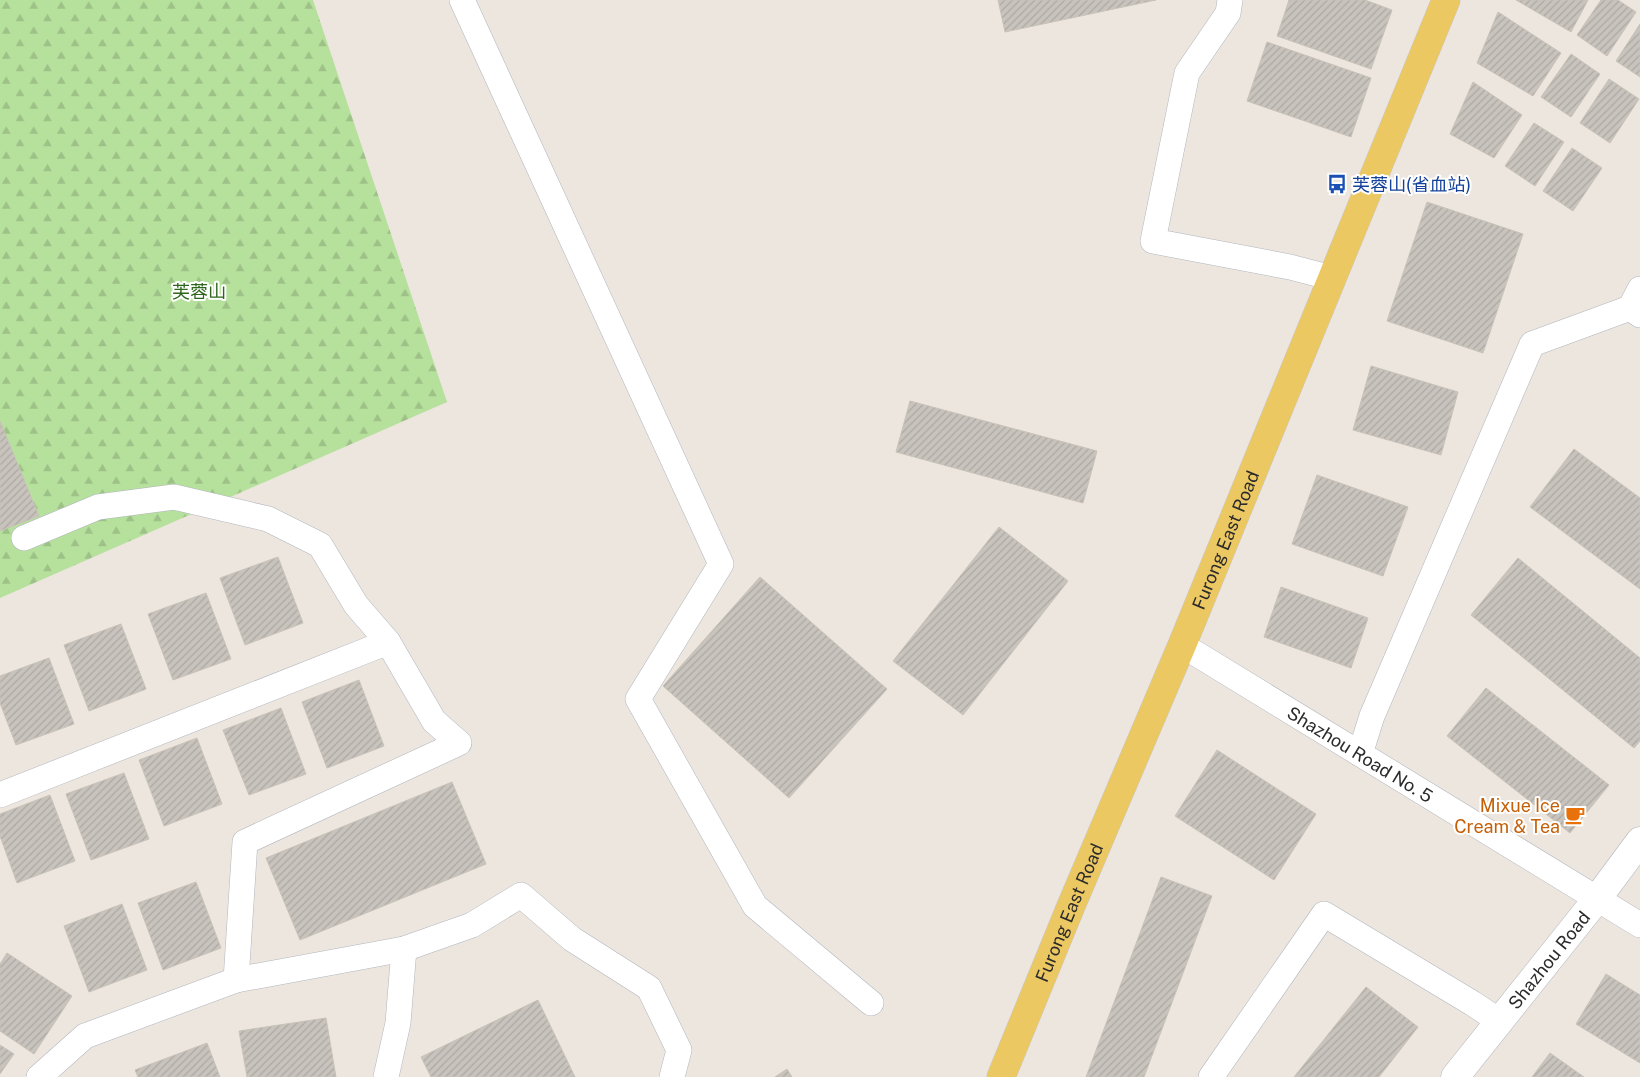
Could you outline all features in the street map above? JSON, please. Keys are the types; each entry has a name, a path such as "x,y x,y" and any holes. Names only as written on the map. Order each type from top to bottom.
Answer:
{"main road":[{"name":"Furong East Road","path":"1001,1077 1074,897 1182,645 1446,0"},
{"name":"Shazhou Road","path":"1455,1077 1597,899 1640,841"}],"street":[{"path":"462,0 721,564 638,699 755,906 871,1003"},
{"path":"1230,0 1228,13 1187,73 1154,241 1290,267 1332,278"},
{"path":"1360,754 1372,716 1532,344 1637,304"},
{"path":"24,538 98,507 174,497 268,519 320,545 356,605 388,642 434,721 459,743 245,842 236,980"},
{"path":"0,795 388,642"},
{"name":"Shazhou Road No. 5","path":"1182,645 1640,925"},
{"path":"39,1077 85,1036 236,980 404,949 472,924 522,895 572,939 649,988 680,1050 672,1077"},
{"path":"1211,1077 1324,914 1472,1002 1499,1021"},
{"path":"386,1077 398,1023 404,949"}],"green space":[{"name":"芙蓉山","path":"0,0 313,0 447,402 0,598"}],"building":[{"path":"998,0 1156,0 1005,32"},
{"path":"1289,0 1365,0 1392,10 1371,69 1277,36"},
{"path":"1516,0 1588,0 1571,32"},
{"path":"1601,0 1618,0 1636,12 1607,56 1577,35"},
{"path":"1498,12 1561,53 1533,96 1477,63"},
{"path":"1640,24 1640,77 1616,61"},
{"path":"1267,42 1371,78 1351,137 1247,101"},
{"path":"1571,54 1600,74 1571,117 1541,97"},
{"path":"1609,79 1639,99 1610,143 1580,123"},
{"path":"1473,82 1522,115 1494,158 1450,134"},
{"path":"1534,123 1564,142 1535,186 1505,166"},
{"path":"1572,148 1602,168 1573,211 1543,191"},
{"path":"1427,202 1523,234 1483,353 1387,321"},
{"path":"1371,366 1458,392 1441,455 1353,430"},
{"path":"910,401 1097,451 1083,503 896,452"},
{"path":"0,421 39,516 0,531"},
{"path":"1574,449 1640,498 1640,589 1530,507"},
{"path":"1317,475 1408,507 1383,576 1292,544"},
{"path":"999,527 1068,581 963,715 893,661"},
{"path":"278,557 303,623 245,645 220,578"},
{"path":"1518,558 1640,658 1640,741 1634,748 1471,615"},
{"path":"760,577 887,689 789,798 663,686"},
{"path":"1281,587 1368,618 1351,668 1264,637"},
{"path":"206,593 231,659 173,680 148,614"},
{"path":"121,624 146,689 89,711 64,645"},
{"path":"49,658 74,724 16,745 0,703 0,676"},
{"path":"359,680 384,746 327,768 302,702"},
{"path":"1486,688 1609,785 1570,833 1447,736"},
{"path":"281,708 306,774 249,795 223,730"},
{"path":"197,738 222,804 164,826 139,760"},
{"path":"1217,750 1316,814 1274,880 1175,816"},
{"path":"124,773 149,839 91,860 66,794"},
{"path":"452,782 486,864 300,940 266,858"},
{"path":"50,795 75,861 17,883 0,836 0,814"},
{"path":"1161,877 1212,896 1144,1077 1086,1077"},
{"path":"196,882 221,948 163,970 138,903"},
{"path":"122,904 147,970 89,992 64,926"},
{"path":"7,953 72,996 34,1054 0,1031 0,964"},
{"path":"1606,974 1640,995 1640,1063 1576,1024"},
{"path":"1366,987 1418,1027 1379,1077 1294,1077"},
{"path":"538,1000 575,1077 431,1077 421,1057"},
{"path":"326,1018 336,1077 247,1077 239,1031"},
{"path":"207,1043 220,1077 138,1077 135,1070"},
{"path":"0,1045 14,1054 0,1074"},
{"path":"1550,1053 1584,1077 1532,1077"},
{"path":"787,1069 792,1077 775,1077"}],"place":[{"name":"芙蓉山(省血站)","path":"1337,184"},
{"name":"Mixue Ice Cream & Tea","path":"1575,815"}]}
